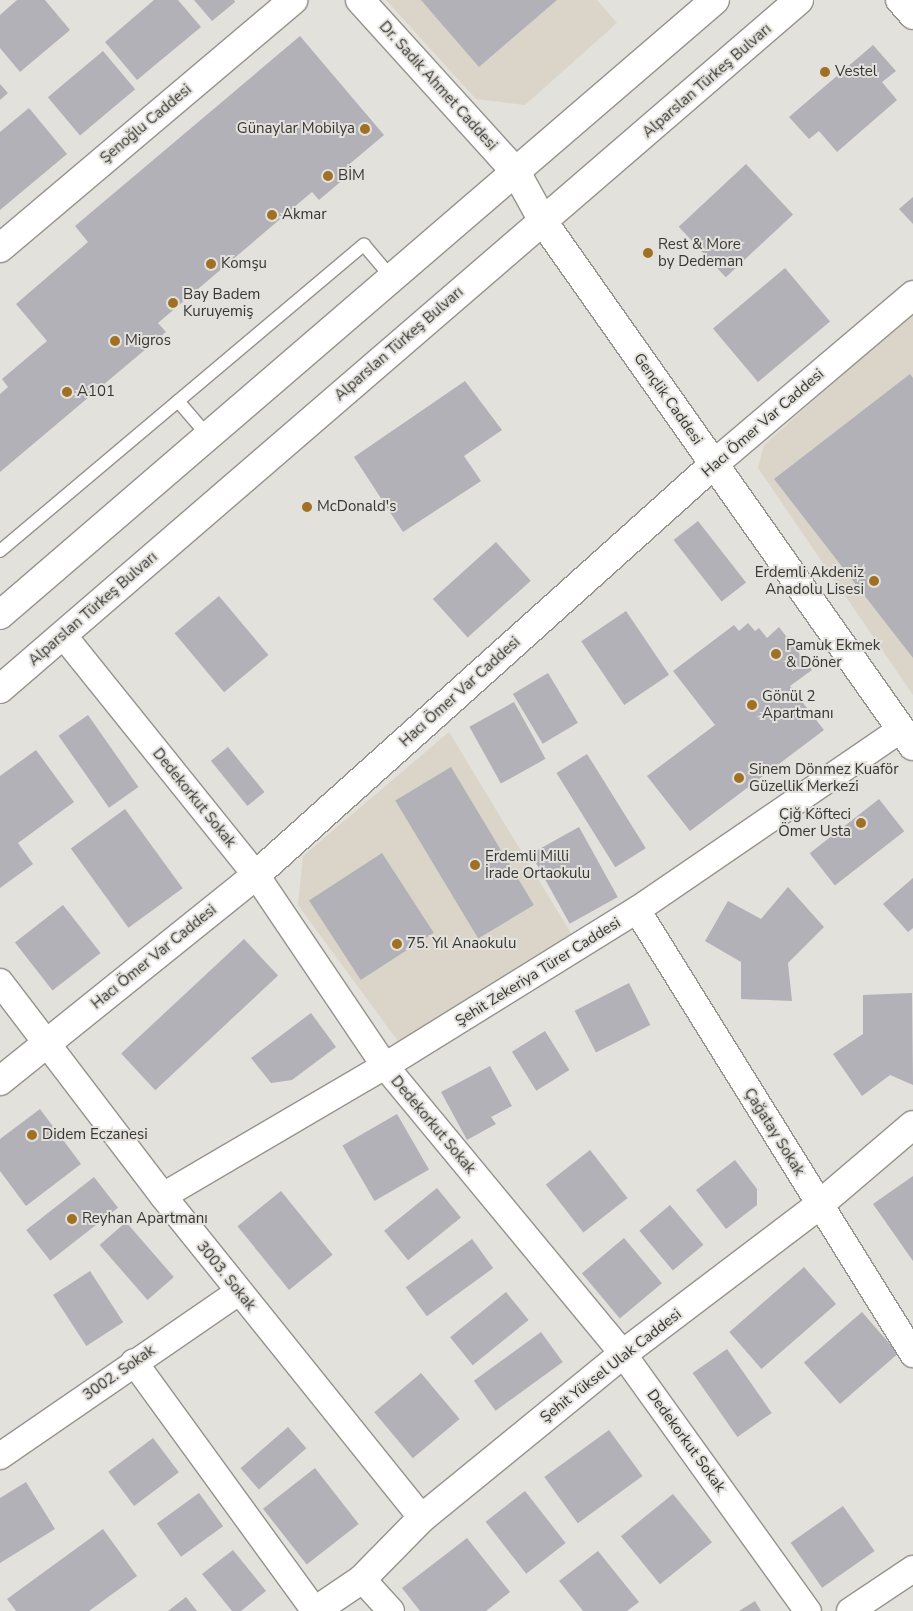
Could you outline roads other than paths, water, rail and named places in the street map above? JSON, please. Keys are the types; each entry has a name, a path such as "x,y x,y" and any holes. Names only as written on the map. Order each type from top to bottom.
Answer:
{"main road":[{"name":"Şenoğlu Caddesi","path":"0,248 293,0"},
{"name":"Dr. Sadık Ahmet Caddesi","path":"360,0 516,172"},
{"path":"0,616 715,0"},
{"name":"Alparslan Türkeş Bulvarı","path":"0,689 544,223 799,0"},
{"name":"Gençlik Caddesi","path":"516,172 544,223 907,738"},
{"name":"Hacı Ömer Var Caddesi","path":"0,1081 256,875 714,464 913,295"},
{"name":"Şehit Yüksel Ulak Caddesi","path":"315,1611 362,1579 422,1518 623,1354 819,1205 913,1126"}],"street":[{"path":"899,0 913,16"},
{"name":"Dedekorkut Sokak","path":"63,635 256,875 385,1066 623,1354 808,1611"},
{"name":"Şehit Zekeriya Türer Caddesi","path":"163,1196 385,1066 637,910 907,738"},
{"name":"Çağatay Sokak","path":"637,910 913,1354"},
{"name":"3003. Sokak","path":"0,982 163,1196 422,1518"},
{"name":"3002. Sokak","path":"0,1456 134,1362 239,1292"},
{"path":"134,1362 315,1611"},
{"path":"850,1611 913,1569"},
{"path":"362,1579 391,1611"}],"lane":[{"path":"0,551 364,245 392,278"},
{"path":"178,401 208,436"}],"place":[{"name":"Vestel","path":"825,72"},
{"name":"Günaylar Mobilya","path":"365,129"},
{"name":"BİM","path":"328,176"},
{"name":"Akmar","path":"272,215"},
{"name":"Rest & More by Dedeman","path":"648,253"},
{"name":"Komşu","path":"211,264"},
{"name":"Bay Badem Kuruyemiş","path":"173,303"},
{"name":"Migros","path":"115,341"},
{"name":"A101","path":"67,392"},
{"name":"McDonald's","path":"307,507"},
{"name":"Erdemli Akdeniz Anadolu Lisesi","path":"874,581"},
{"name":"Pamuk Ekmek & Döner","path":"776,654"},
{"name":"Gönül 2 Apartmanı","path":"752,705"},
{"name":"Sinem Dönmez Kuaför Güzellik Merkezi","path":"739,778"},
{"name":"Çiğ Köfteci Ömer Usta","path":"861,823"},
{"name":"Erdemli Milli İrade Ortaokulu","path":"475,865"},
{"name":"75. Yıl Anaokulu","path":"397,944"},
{"name":"Didem Eczanesi","path":"32,1135"},
{"name":"Reyhan Apartmanı","path":"72,1219"}]}
